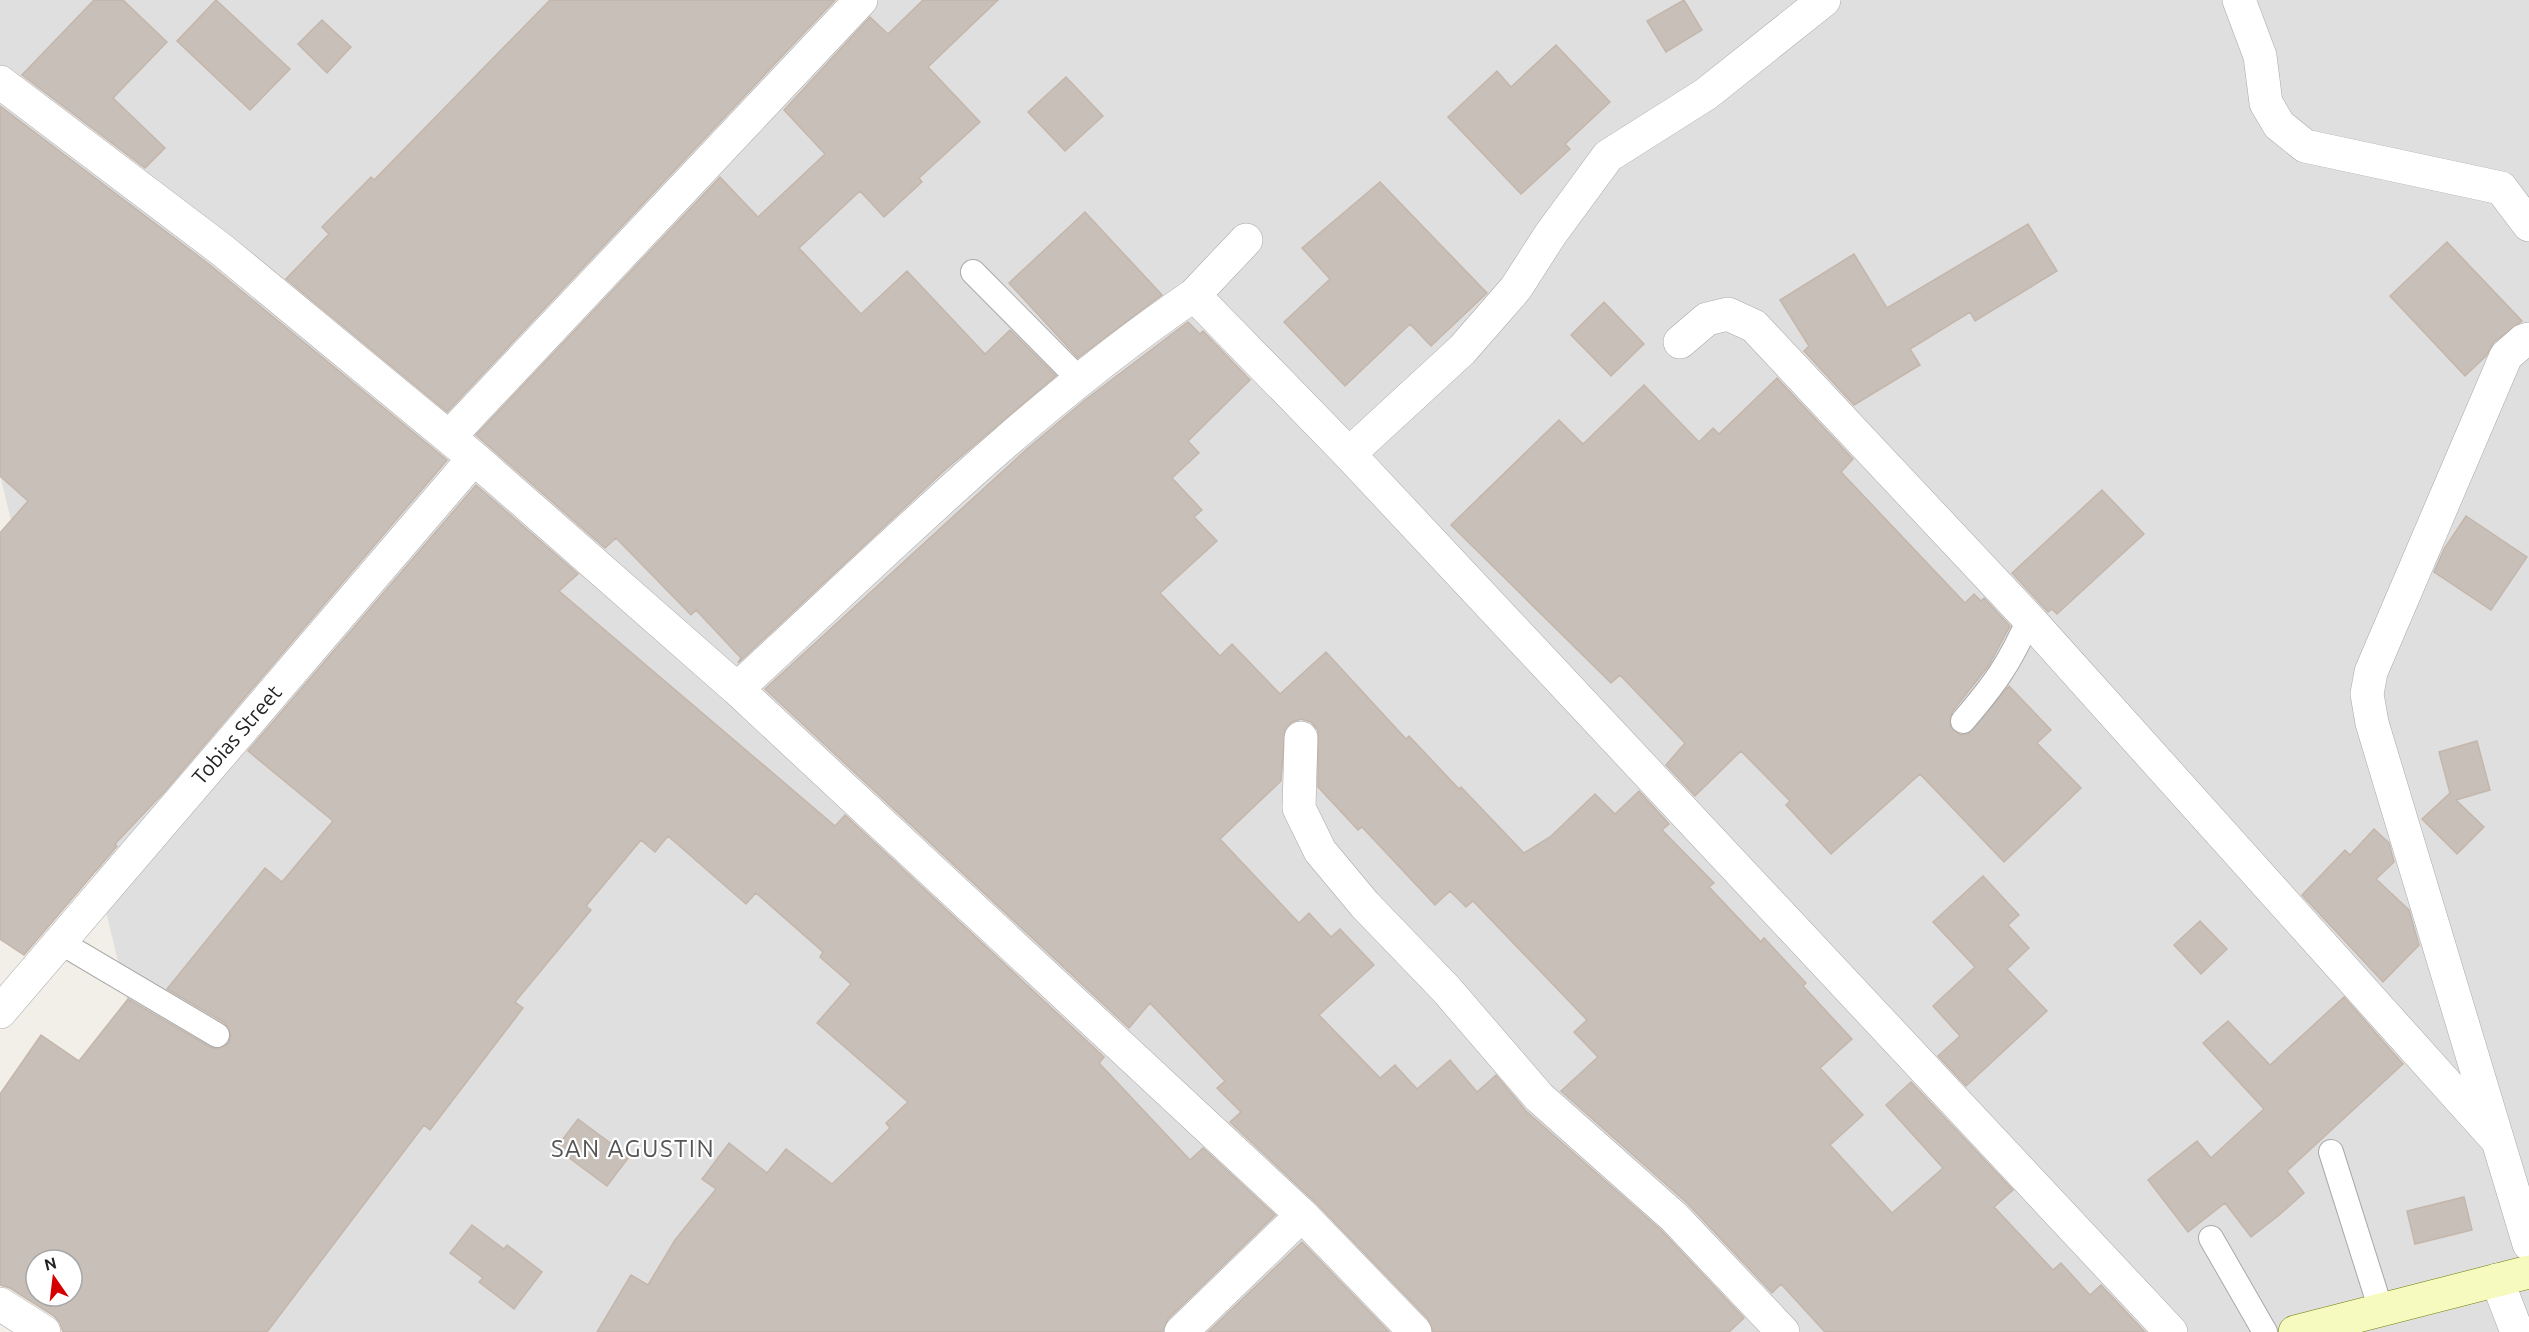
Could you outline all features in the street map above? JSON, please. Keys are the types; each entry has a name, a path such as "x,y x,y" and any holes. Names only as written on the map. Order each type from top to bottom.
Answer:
{"street":[{"name":"Tobias Street","path":"0,1012 60,942 462,447 861,0"},
{"path":"1348,454 1462,350 1509,297 1608,156 1706,93 1824,0"},
{"path":"2239,0 2260,56 2266,103 2279,125 2306,146 2501,188 2529,225"},
{"path":"0,82 222,250 462,447 737,689 1302,1215 1414,1332"},
{"path":"737,689 990,455 1079,379 1194,295 1246,240"},
{"path":"1194,295 1348,454 2171,1332"},
{"path":"1680,342 1707,319 1728,314 1754,326 2029,619 2497,1140"},
{"path":"2529,339 2523,341 2506,356 2371,672 2367,694 2372,723 2529,1244"},
{"path":"1302,738 1299,808 1320,851 1365,905 1446,989 1539,1096 1674,1217 1783,1332"},
{"path":"1181,1332 1302,1215"},
{"path":"2295,1332 2529,1272"},
{"path":"2497,1280 2517,1332"},
{"path":"0,1304 44,1332"}],"lane":[{"path":"973,272 1079,379"},
{"path":"1963,721 1998,680 2013,656 2029,619"},
{"path":"60,942 218,1035"},
{"path":"2331,1152 2381,1310"},
{"path":"2211,1238 2265,1332"}],"shaded area":[{"path":"0,0 2529,0 2529,1332 208,1332 0,475"}],"building":[{"path":"94,0 123,0 167,42 113,98 165,148 145,168 22,75"},
{"path":"216,0 290,69 250,110 177,41"},
{"path":"550,0 835,0 447,412 286,279 329,234 322,227 371,177 374,180"},
{"path":"923,0 998,0 928,67 980,122 919,178 922,182 884,217 860,191 799,248 861,314 907,271 985,354 1010,330 1056,376 946,469 738,663 741,658 696,610 691,615 616,538 605,548 476,435 720,177 758,217 825,154 784,110 870,17 888,34"},
{"path":"1684,0 1702,30 1666,52 1647,21"},
{"path":"322,20 351,47 327,73 298,44"},
{"path":"1556,45 1610,102 1565,144 1570,149 1521,194 1448,117 1497,71 1511,87"},
{"path":"1066,77 1103,116 1065,151 1028,112"},
{"path":"0,106 210,265 447,460 165,791 115,844 117,846 24,955 0,939 0,533 28,501 0,476"},
{"path":"1380,182 1487,293 1431,346 1410,324 1345,386 1284,322 1330,279 1302,248"},
{"path":"1085,212 1162,295 1078,358 1009,283"},
{"path":"2028,224 2057,271 1975,321 1970,312 1910,349 1920,365 1854,405 1804,351 1809,346 1780,300 1854,254 1887,308"},
{"path":"2447,242 2522,321 2494,342 2486,356 2465,376 2390,296"},
{"path":"1604,302 1644,344 1611,376 1571,335"},
{"path":"1188,322 1200,334 1203,331 1250,380 1188,441 1199,453 1172,478 1202,510 1194,517 1217,541 1160,593 1220,656 1232,644 1280,694 1326,652 1406,739 1409,736 1524,853 1550,837 1595,794 1615,814 1639,791 1669,824 1662,830 1714,883 1709,887 1761,942 1764,938 1806,983 1803,986 1852,1039 1820,1068 1863,1115 1830,1145 1892,1213 1943,1168 1886,1105 1911,1082 2013,1190 1994,1207 2053,1270 2061,1263 2090,1295 2101,1285 2145,1332 1825,1332 1781,1284 1772,1293 1687,1203 1561,1091 1598,1057 1574,1032 1587,1020 1473,901 1466,907 1450,891 1435,905 1362,827 1358,830 1318,787 1318,730 1311,722 1301,719 1292,722 1285,729 1281,781 1220,839 1299,923 1309,913 1331,937 1340,929 1374,965 1319,1015 1380,1078 1395,1065 1417,1089 1450,1060 1477,1092 1496,1075 1526,1111 1661,1230 1744,1318 1729,1332 1433,1332 1428,1319 1315,1202 1230,1122 1241,1112 1217,1088 1225,1081 1150,1003 1129,1028 765,689 1028,448 1085,400"},
{"path":"1777,378 1853,459 1841,472 1965,603 1974,594 1981,601 1984,598 2010,626 1989,665 1952,712 1950,726 1960,735 1968,734 2009,686 2051,730 2037,743 2081,788 2004,862 1920,774 1831,854 1786,805 1790,801 1741,751 1695,796 1666,765 1685,743 1620,675 1611,683 1451,525 1559,420 1583,444 1644,385 1699,442 1713,428 1719,434"},
{"path":"476,485 578,574 559,591 835,826 845,815 1104,1057 1099,1063 1190,1160 1203,1148 1275,1215 1168,1319 1163,1332 597,1332 631,1275 648,1285 675,1240 716,1189 702,1179 729,1143 767,1173 786,1149 832,1184 890,1128 886,1123 908,1102 817,1023 851,984 820,957 823,952 756,893 746,904 668,836 655,852 641,840 586,906 591,910 515,1002 523,1008 430,1130 424,1125 267,1332 63,1332 54,1316 41,1308 84,1308 84,1248 24,1248 24,1297 0,1285 0,1094 41,1035 79,1061 128,999 210,1047 217,1049 229,1043 231,1035 225,1023 167,989 265,868 282,882 333,821 248,751"},
{"path":"2102,490 2144,534 2057,614 2052,609 2048,612 2012,573"},
{"path":"2466,516 2527,557 2491,610 2434,572 2444,549"},
{"path":"2477,741 2490,790 2456,800 2484,827 2457,854 2422,819 2450,793 2439,752"},
{"path":"2374,829 2389,843 2394,862 2376,879 2409,910 2419,945 2383,982 2302,895 2345,850 2350,855"},
{"path":"1983,876 2019,915 2008,925 2029,948 2007,969 2047,1011 1966,1086 1938,1056 1960,1036 1933,1006 1975,967 1933,922"},
{"path":"2200,921 2227,949 2201,974 2174,945"},
{"path":"2344,997 2403,1064 2287,1171 2304,1193 2278,1216 2251,1237 2225,1203 2188,1232 2148,1180 2197,1141 2211,1158 2264,1109 2203,1043 2228,1021 2270,1065"},
{"path":"578,1119 629,1157 607,1186 556,1148"},
{"path":"2464,1197 2472,1230 2415,1244 2407,1211"},
{"path":"472,1225 504,1249 507,1245 542,1272 514,1309 479,1282 483,1278 450,1253"},
{"path":"1302,1242 1389,1332 1208,1332"}],"district":[{"name":"SAN AGUSTIN","path":"633,1149"}]}
